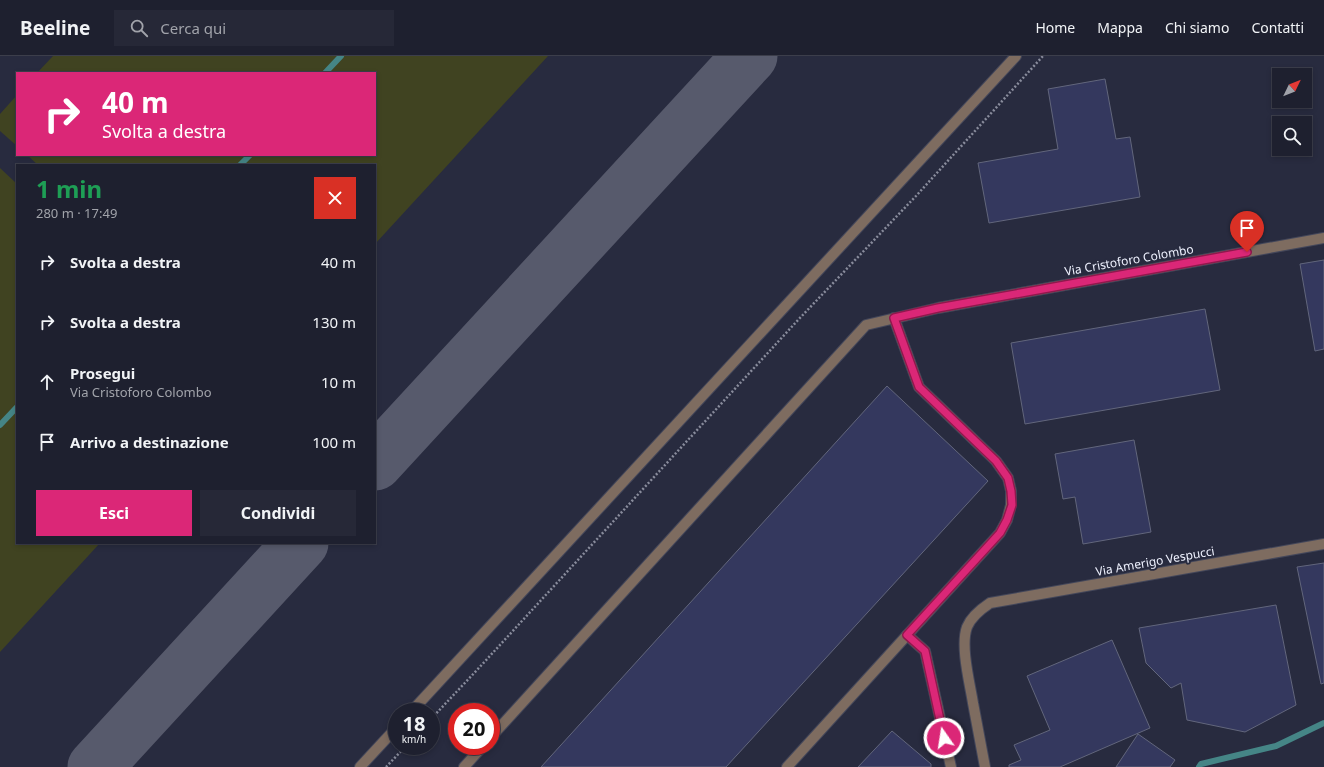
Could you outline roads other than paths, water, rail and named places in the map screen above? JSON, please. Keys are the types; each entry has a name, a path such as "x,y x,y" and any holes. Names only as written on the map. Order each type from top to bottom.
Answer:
{"street":[{"path":"419,703 1016,56"},
{"name":"Via Cristoforo Colombo","path":"500,727 866,325 938,308 1324,238"},
{"path":"787,767 1000,533 1007,520 1012,505 1008,478 996,461 919,387 894,318"},
{"name":"Via Amerigo Vespucci","path":"986,767 967,669 965,640 967,627 980,609 990,603 1324,544"},
{"path":"907,635 925,651 951,767"},
{"path":"360,767 388,737"},
{"path":"464,767 475,755"}],"waterway":[{"path":"326,72 341,56"},
{"path":"241,164 249,156"},
{"path":"0,425 16,408"},
{"path":"1199,767 1201,764 1276,746 1324,723"}]}
